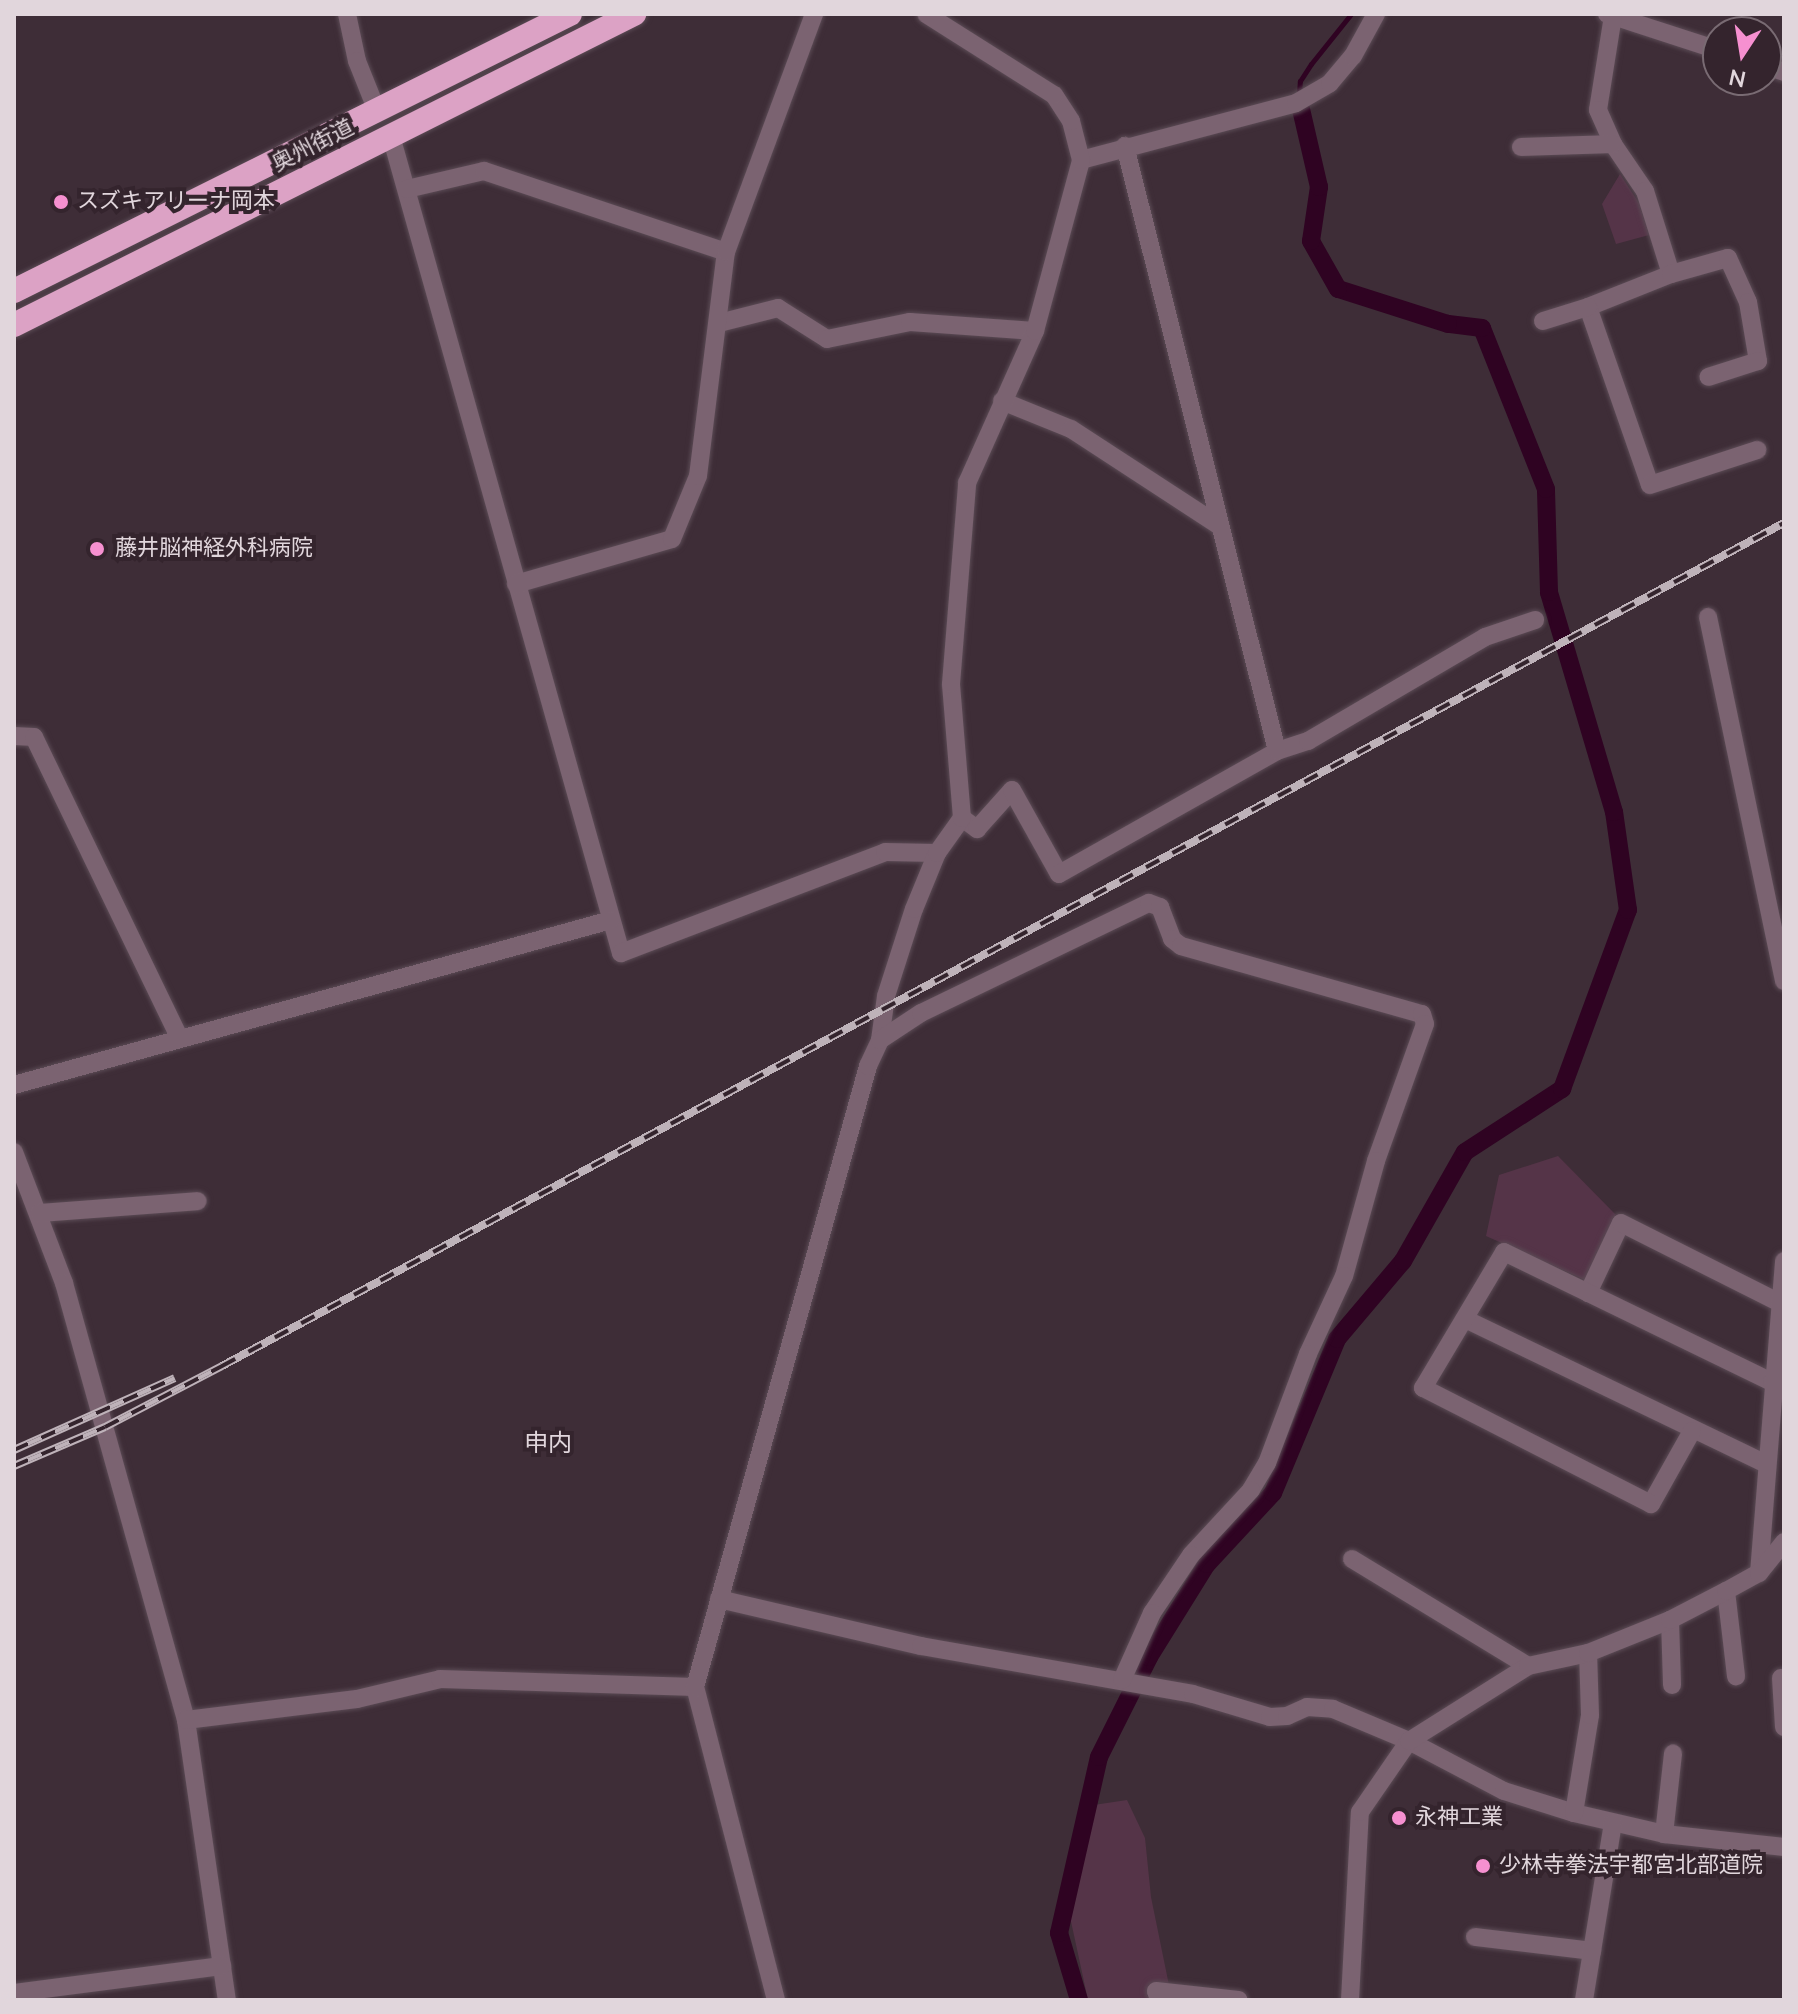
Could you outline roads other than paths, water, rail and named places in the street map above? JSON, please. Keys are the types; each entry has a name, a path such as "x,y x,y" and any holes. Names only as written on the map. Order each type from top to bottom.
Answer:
{"highway":[{"name":"奥州街道","path":"14,291 570,14"},
{"name":"奥州街道","path":"14,325 634,14"}],"street":[{"path":"347,14 357,61 377,111"},
{"path":"516,584 672,539 698,476 726,252 814,14"},
{"path":"776,2000 695,1687 868,1066 880,1040 886,996 898,956 937,853 962,818 951,684 967,483 1035,331 1081,160 1071,121 1054,95 926,14"},
{"path":"1081,160 1296,103 1330,83 1353,56 1376,14"},
{"path":"1671,274 1645,191 1613,144 1598,110 1610,15 1702,45"},
{"path":"391,136 621,953 885,852 937,853"},
{"path":"1521,147 1613,144"},
{"path":"1125,146 1277,751"},
{"path":"407,189 484,171 726,252"},
{"path":"1543,321 1671,274 1728,258 1748,302 1758,361 1708,377"},
{"path":"1588,307 1650,485 1757,450"},
{"path":"719,323 778,308 827,339 910,322 1035,331"},
{"path":"1002,401 1071,429 1220,526"},
{"path":"1708,617 1784,981"},
{"path":"962,818 977,829 1012,790 1059,874 1277,751 1308,741 1485,637 1535,620"},
{"path":"14,736 34,737 180,1039"},
{"path":"880,1040 921,1013 1149,903 1160,907 1172,939 1181,946 1422,1014 1425,1024 1376,1161 1344,1276 1308,1354 1267,1463 1251,1490 1191,1555 1152,1613 1124,1681"},
{"path":"14,1085 611,920"},
{"path":"14,1152 64,1283 186,1720 227,2000"},
{"path":"39,1213 198,1201"},
{"path":"1588,1293 1621,1223 1782,1305"},
{"path":"1692,1431 1651,1504 1423,1388 1504,1252 1778,1383"},
{"path":"1759,1573 1766,1464 1778,1383 1784,1261"},
{"path":"1465,1319 1766,1464"},
{"path":"1350,2000 1360,1812 1409,1741 1528,1666 1588,1653 1670,1620 1759,1573 1780,1556"},
{"path":"1352,1559 1528,1666"},
{"path":"1726,1591 1736,1676"},
{"path":"719,1599 921,1646 1149,1685 1270,1717 1287,1716 1307,1707 1333,1709 1409,1741 1504,1791 1574,1813 1664,1834 1784,1847"},
{"path":"1670,1620 1672,1685"},
{"path":"1574,1813 1590,1715 1588,1653"},
{"path":"1781,1678 1784,1727"},
{"path":"186,1720 357,1699 440,1679 695,1687"},
{"path":"1664,1834 1673,1754"},
{"path":"1584,2000 1613,1823"},
{"path":"1475,1937 1592,1951"},
{"path":"14,1993 222,1966"},
{"path":"1159,2000 1156,1991 1239,2000"}],"waterway":[{"path":"1299,94 1300,81 1311,64 1351,14"},
{"path":"1079,2000 1059,1933 1099,1757 1149,1657 1207,1564 1273,1493 1337,1339 1403,1261 1465,1152 1562,1089 1628,910 1614,812 1549,592 1546,489 1482,328 1448,324 1338,289 1311,241 1319,187 1300,105"}],"railway":[{"path":"14,1466 105,1427 222,1366 1784,523"},
{"path":"14,1450 175,1378"}],"place":[{"name":"スズキアリーナ岡本","path":"61,202"},
{"name":"藤井脳神経外科病院","path":"97,549"},
{"name":"永神工業","path":"1399,1818"},
{"name":"少林寺拳法宇都宮北部道院","path":"1483,1866"}],"district":[{"name":"申内","path":"548,1444"}]}
